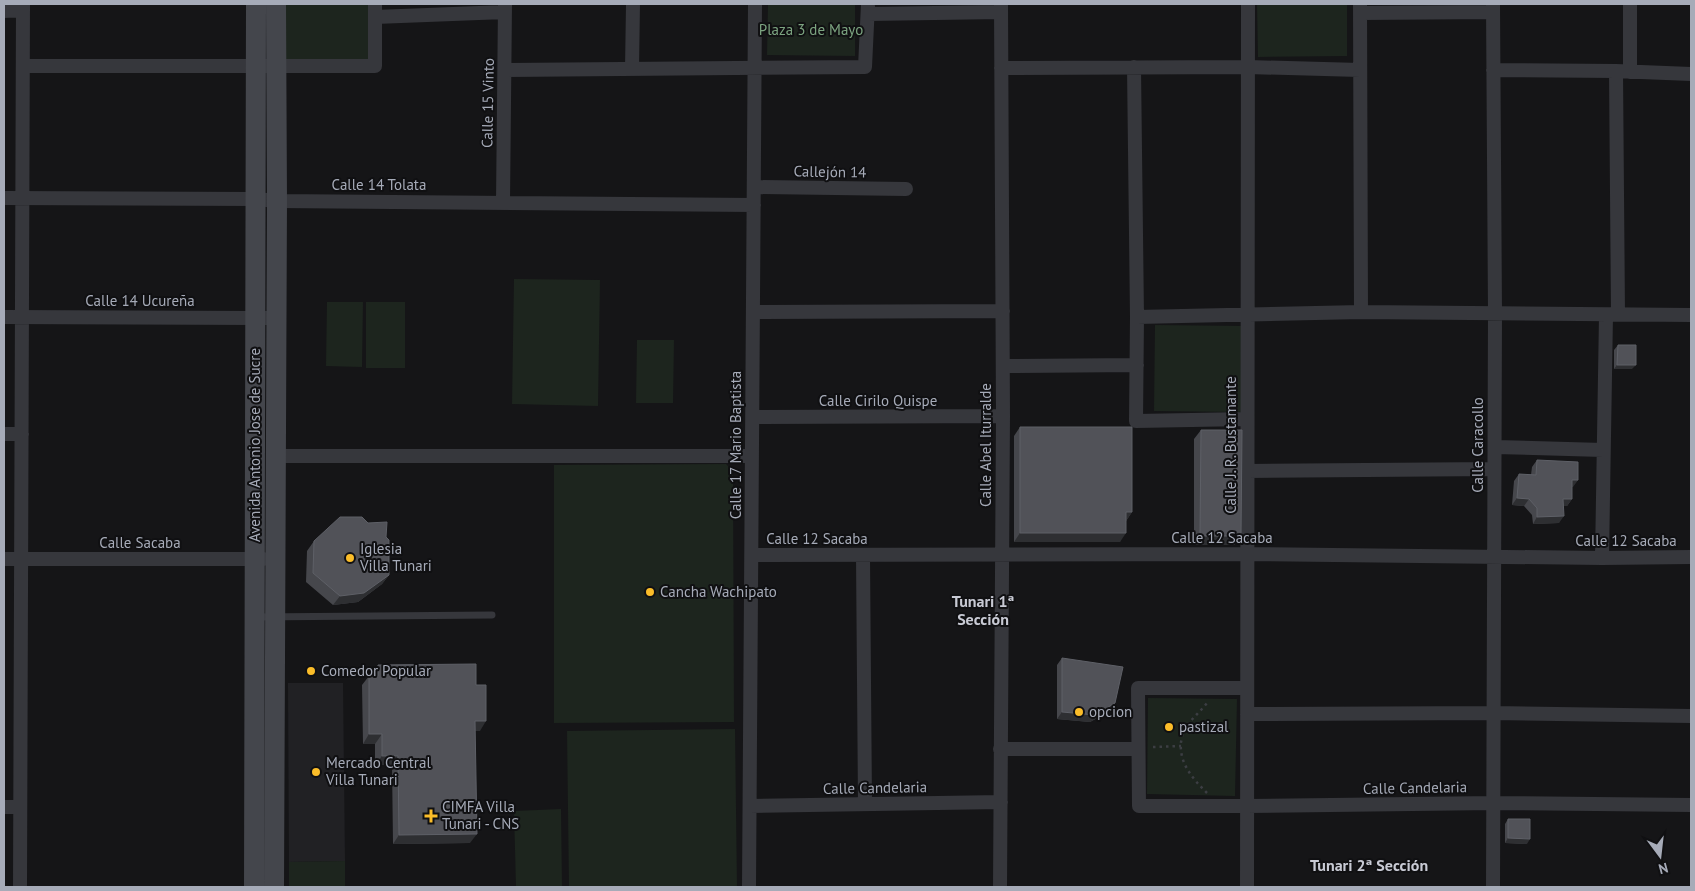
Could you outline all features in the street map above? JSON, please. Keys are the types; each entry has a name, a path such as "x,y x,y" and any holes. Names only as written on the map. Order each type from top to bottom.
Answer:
{"main road":[{"name":"Avenida Antonio Jose de Sucre","path":"256,4 266,65 277,201 274,887"},
{"name":"Avenida Antonio Jose de Sucre","path":"254,887 256,199 266,65 276,4"}],"street":[{"path":"632,69 633,4"},
{"name":"Calle 17 Mario Baptista","path":"750,887 755,4"},
{"name":"Calle J. R. Bustamante","path":"1246,887 1248,4"},
{"path":"1602,558 1603,450 1612,314 1623,72 1630,4"},
{"path":"4,10 23,7 20,887"},
{"path":"23,66 375,66 375,10 505,8"},
{"name":"Calle 15 Vinto","path":"503,202 505,8"},
{"path":"505,70 865,67 868,9 1001,8"},
{"name":"Calle Abel Iturralde","path":"1000,887 1003,416 1001,8"},
{"path":"1361,312 1361,8 1493,8"},
{"name":"Calle Caracollo","path":"1493,8 1495,314 1493,887"},
{"path":"1134,67 1137,316 1136,421 1247,419"},
{"path":"1000,68 1248,67 1360,70"},
{"path":"1493,70 1691,74"},
{"name":"Callejón 14","path":"754,187 906,189"},
{"name":"Calle 14 Tolata","path":"4,198 754,205"},
{"path":"753,312 1003,312"},
{"path":"1137,316 1247,316 1361,312 1691,315"},
{"name":"Calle 14 Ucureña","path":"4,317 277,318"},
{"path":"1003,366 1137,365"},
{"name":"Calle Cirilo Quispe","path":"753,417 1003,416"},
{"path":"4,434 22,434"},
{"path":"1495,447 1603,450"},
{"path":"276,456 752,456"},
{"path":"1247,471 1494,469"},
{"name":"Calle 12 Sacaba","path":"752,555 1247,554 1602,558 1691,557"},
{"path":"863,556 865,804"},
{"name":"Calle Sacaba","path":"4,559 276,559"},
{"path":"1000,749 1144,748 1138,688 1246,688"},
{"path":"1246,714 1493,713 1691,716"},
{"name":"Calle Candelaria","path":"1144,748 1139,806 1494,803 1691,805"},
{"name":"Calle Candelaria","path":"750,806 1000,802"},
{"path":"4,807 20,807"}],"lane":[{"path":"255,617 492,615"}],"path":[{"path":"1199,701 1208,702 1183,731 1181,746 1186,767 1194,780 1208,794 1199,794"},
{"path":"1144,748 1181,746"}],"shaded area":[{"name":"Mercado Central Villa Tunari","path":"288,683 343,683 345,861 289,862"}],"green space":[{"path":"284,4 370,4 370,62 284,62"},
{"name":"Plaza 3 de Mayo","path":"768,4 855,4 855,56 767,55"},
{"path":"1257,4 1347,4 1347,56 1258,57"},
{"path":"514,279 600,280 598,406 512,404"},
{"path":"327,302 363,302 362,367 326,366"},
{"path":"366,302 405,302 405,368 366,368"},
{"path":"1155,325 1243,326 1241,412 1154,411"},
{"path":"637,340 674,340 673,403 636,403"},
{"name":"Cancha Wachipato","path":"726,464 733,471 734,722 554,723 554,465"},
{"path":"1148,698 1237,699 1235,796 1147,794"},
{"path":"735,729 737,887 569,887 567,731"},
{"path":"561,809 562,887 516,887 514,811"},
{"path":"345,861 345,887 289,887 289,862"}],"building":[{"path":"1618,345 1636,345 1636,365 1617,365"},
{"path":"1020,427 1132,427 1132,512 1126,512 1126,533 1020,533"},
{"path":"1201,430 1242,430 1241,536 1200,536"},
{"path":"1537,460 1578,462 1578,480 1572,480 1572,499 1563,499 1564,516 1537,517 1537,508 1529,499 1517,498 1519,474 1536,475"},
{"path":"340,517 362,517 368,523 387,522 386,537 389,540 389,575 364,593 340,596 313,573 314,541"},
{"path":"1062,658 1123,667 1115,703 1095,715 1062,712"},
{"path":"476,664 476,685 486,685 486,721 475,721 477,834 399,835 398,756 382,756 382,734 369,734 369,676 378,676 378,665"},
{"path":"1508,819 1530,819 1530,839 1508,838"}],"place":[{"name":"Iglesia Villa Tunari","path":"350,558"},
{"name":"Cancha Wachipato","path":"650,592"},
{"name":"Comedor Popular","path":"311,671"},
{"name":"opcion","path":"1079,712"},
{"name":"pastizal","path":"1169,727"},
{"name":"Mercado Central Villa Tunari","path":"316,772"},
{"name":"CIMFA Villa Tunari - CNS","path":"431,816"}],"district":[{"name":"Tunari 1ª Sección","path":"983,610"},
{"name":"Tunari 2ª Sección","path":"1369,865"}]}
